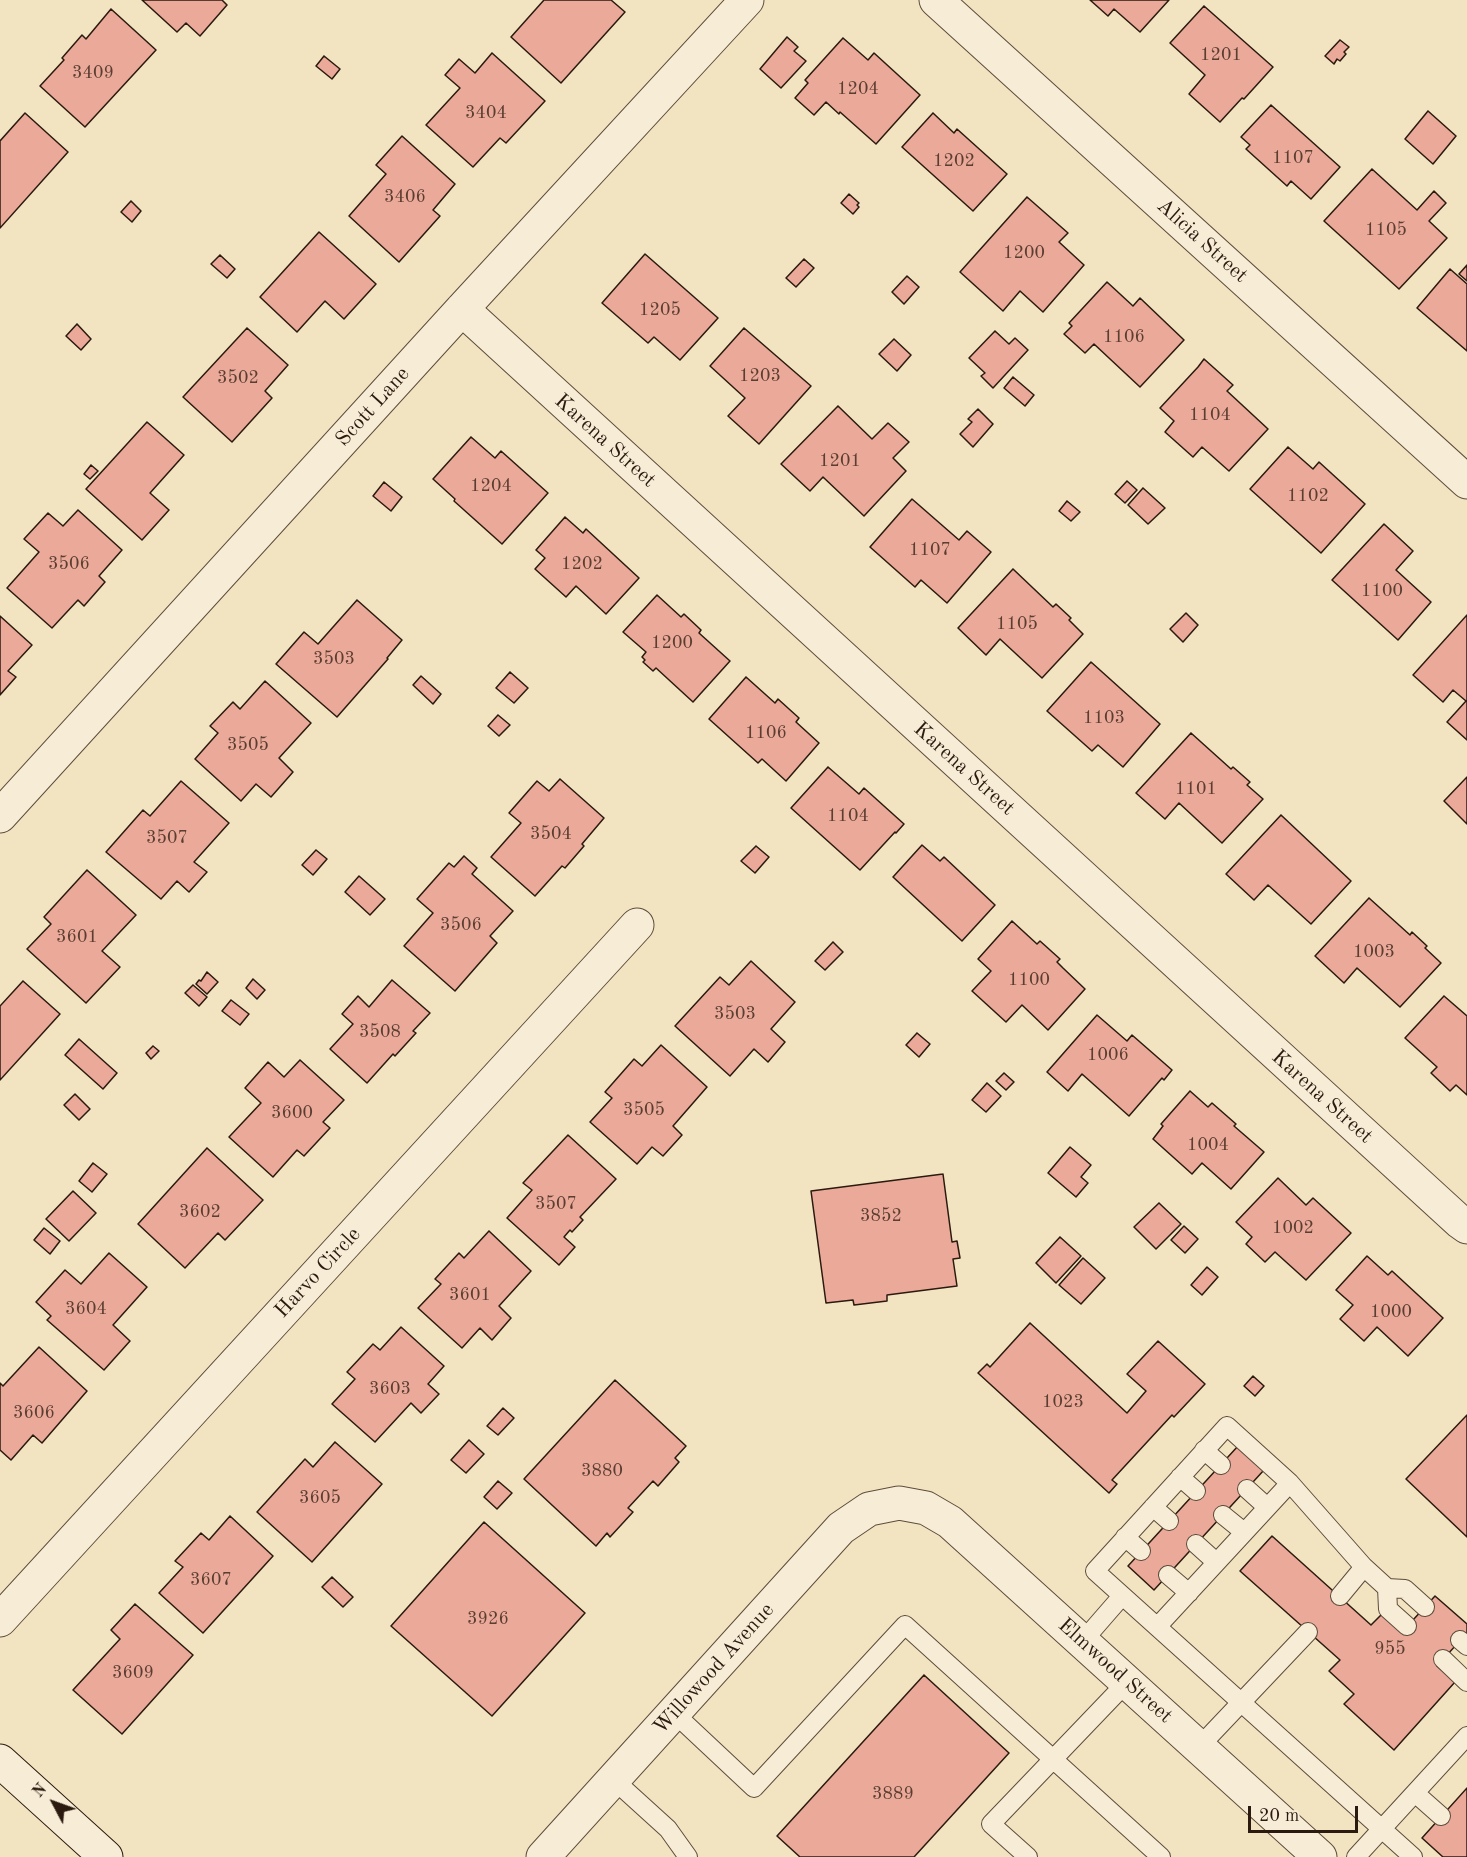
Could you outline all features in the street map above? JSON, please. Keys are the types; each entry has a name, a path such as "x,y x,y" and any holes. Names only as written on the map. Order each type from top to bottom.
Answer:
{"street":[{"name":"Scott Lane","path":"0,816 747,0"},
{"name":"Alicia Street","path":"936,0 1467,482"},
{"name":"Karena Street","path":"462,309 1467,1227"},
{"name":"Harvo Circle","path":"0,1620 637,925"},
{"name":"Elmwood Street","path":"899,1503 926,1508 950,1522 1320,1857"},
{"name":"Willowood Avenue","path":"543,1857 840,1528 869,1509 899,1503"},
{"path":"0,1761 106,1857"}],"lane":[{"path":"1413,1857 1095,1571 1227,1426 1290,1483 1364,1567 1387,1588 1405,1588 1425,1607"},
{"path":"1204,1450 1221,1465"},
{"path":"1180,1477 1196,1491"},
{"path":"1157,1627 1290,1483"},
{"path":"1247,1489 1267,1507"},
{"path":"1153,1507 1169,1521"},
{"path":"1223,1515 1244,1532"},
{"path":"1125,1537 1141,1551"},
{"path":"1196,1544 1216,1562"},
{"path":"1340,1596 1364,1567"},
{"path":"1168,1575 1189,1593"},
{"path":"1387,1588 1388,1609 1407,1626"},
{"path":"1082,1642 1122,1596"},
{"path":"674,1713 754,1788 905,1625 1161,1857"},
{"path":"1199,1748 1308,1632"},
{"path":"1443,1659 1467,1682"},
{"path":"1028,1857 991,1824 1127,1682"},
{"path":"1356,1857 1415,1793 1464,1745"},
{"path":"614,1780 668,1829 688,1857"},
{"path":"1415,1793 1441,1816"}],"building":[{"path":"142,0 222,0 227,5 200,36 186,23 177,32"},
{"path":"544,0 611,0 625,12 561,83 511,37"},
{"path":"1090,0 1169,0 1140,32 1114,9 1108,16"},
{"path":"1204,6 1273,67 1220,122 1189,94 1205,75 1170,43"},
{"path":"111,9 156,50 85,127 40,86 64,60 62,58 82,35 86,39"},
{"path":"787,37 798,47 794,51 806,61 781,88 760,69"},
{"path":"843,38 868,60 874,53 920,95 876,144 826,102 814,115 795,98 808,83 805,80"},
{"path":"1340,40 1349,47 1340,61 1337,59 1334,64 1325,56"},
{"path":"492,53 545,101 506,143 500,138 473,167 426,125 460,88 445,75 459,59 475,73"},
{"path":"324,56 340,69 332,79 316,66"},
{"path":"1271,105 1340,167 1311,199 1291,181 1287,186 1246,149 1250,145 1241,137"},
{"path":"1428,111 1456,136 1433,164 1405,139"},
{"path":"25,113 68,152 0,228 0,141"},
{"path":"933,113 954,133 957,129 1007,174 973,211 902,147"},
{"path":"402,136 455,184 433,210 440,216 399,262 349,216 386,174 376,165"},
{"path":"1372,169 1417,210 1434,191 1446,203 1429,221 1447,238 1399,289 1324,221"},
{"path":"849,194 859,203 857,205 859,207 853,214 841,203"},
{"path":"1027,197 1068,233 1059,242 1084,265 1043,312 1020,291 1003,311 960,272"},
{"path":"131,201 141,211 132,222 121,212"},
{"path":"319,232 376,284 344,319 325,301 297,332 260,297"},
{"path":"645,254 718,318 680,360 654,337 648,343 602,303"},
{"path":"220,255 235,269 227,278 211,264"},
{"path":"804,259 814,268 796,287 786,278"},
{"path":"1467,265 1467,281 1459,274"},
{"path":"1450,269 1467,284 1467,351 1417,308"},
{"path":"907,276 919,287 904,304 892,292"},
{"path":"1107,282 1133,306 1140,298 1184,340 1140,387 1094,344 1085,353 1064,334 1072,326 1069,323"},
{"path":"77,324 91,339 81,350 66,336"},
{"path":"247,328 288,365 265,391 272,398 232,442 183,397"},
{"path":"744,328 811,386 759,444 728,416 745,398 710,366"},
{"path":"995,331 1009,344 1015,338 1028,350 993,388 981,376 985,373 969,358"},
{"path":"894,339 911,355 897,371 879,354"},
{"path":"1204,359 1233,385 1227,391 1268,429 1229,471 1202,447 1193,457 1165,432 1174,421 1160,408"},
{"path":"1013,377 1034,395 1025,406 1004,388"},
{"path":"838,406 872,439 888,423 909,442 893,458 906,471 864,516 823,477 810,491 781,464"},
{"path":"978,409 993,424 973,447 960,434 972,422 968,419"},
{"path":"147,422 184,455 150,493 169,510 142,540 86,489"},
{"path":"471,437 495,458 501,451 548,493 502,544 433,479"},
{"path":"1288,447 1313,469 1319,462 1365,504 1321,553 1250,489"},
{"path":"91,465 98,471 90,479 84,474"},
{"path":"1127,481 1137,490 1125,503 1115,494"},
{"path":"384,482 402,497 391,511 373,496"},
{"path":"1143,488 1165,508 1148,524 1128,505"},
{"path":"912,499 959,540 967,531 991,552 947,603 921,580 915,587 870,547"},
{"path":"1067,501 1080,512 1071,521 1059,511"},
{"path":"78,510 122,550 99,576 105,582 84,606 78,600 52,628 7,588 39,552 24,539 48,513 63,526"},
{"path":"565,517 583,533 586,529 639,578 606,614 576,586 566,597 535,569 545,558 536,550"},
{"path":"1384,524 1413,551 1396,570 1431,602 1398,640 1332,580"},
{"path":"1013,569 1053,607 1056,604 1083,634 1042,678 1000,639 986,655 958,628"},
{"path":"657,595 681,617 684,614 701,630 699,633 730,661 693,702 656,668 653,671 643,662 645,660 642,657 646,652 623,632"},
{"path":"357,600 402,640 337,717 276,664 304,632 318,644"},
{"path":"1186,613 1198,625 1183,642 1170,629"},
{"path":"1467,615 1467,740 1447,722 1466,701 1453,690 1443,702 1413,675"},
{"path":"0,616 32,645 8,671 16,677 0,695"},
{"path":"1091,662 1160,724 1123,767 1098,745 1092,751 1047,711"},
{"path":"510,672 528,688 514,703 496,688"},
{"path":"421,676 441,694 433,704 413,685"},
{"path":"746,677 775,703 778,699 799,718 796,722 819,743 786,781 762,759 758,763 709,719"},
{"path":"265,681 311,723 279,758 293,772 271,797 256,784 241,801 195,759 218,733 210,726 233,702 240,709"},
{"path":"498,715 510,725 499,736 488,726"},
{"path":"1191,733 1231,769 1233,767 1250,782 1247,785 1263,799 1222,843 1179,803 1165,819 1136,793"},
{"path":"828,767 859,794 864,788 904,824 860,870 791,808"},
{"path":"1467,777 1467,824 1444,801"},
{"path":"560,779 604,818 565,868 562,866 535,896 491,857 521,823 509,813 537,781 549,791"},
{"path":"181,781 229,823 194,862 207,872 189,892 177,881 161,899 106,852 143,810 150,816"},
{"path":"1281,815 1351,881 1311,924 1268,885 1254,900 1226,874"},
{"path":"922,845 940,861 944,857 995,905 962,941 893,877"},
{"path":"756,846 769,857 755,873 741,861"},
{"path":"316,850 327,859 313,875 302,865"},
{"path":"464,856 477,868 472,874 513,911 490,936 497,943 455,991 404,946 433,913 417,899 449,863 454,867"},
{"path":"87,870 136,915 102,951 120,967 86,1003 27,949 51,924 44,917"},
{"path":"359,876 385,899 370,915 345,892"},
{"path":"1369,898 1410,935 1412,932 1441,963 1400,1007 1357,968 1344,983 1315,956"},
{"path":"1012,921 1037,944 1040,941 1060,959 1057,962 1085,989 1048,1030 1022,1005 1006,1022 972,991 991,971 978,959"},
{"path":"833,942 843,952 825,970 815,961"},
{"path":"751,961 795,1002 771,1029 785,1042 768,1062 754,1049 730,1076 675,1026 720,977 729,985"},
{"path":"207,972 218,982 207,994 196,984"},
{"path":"253,979 265,990 257,999 246,988"},
{"path":"392,980 430,1013 413,1031 416,1033 367,1083 330,1049 353,1024 342,1014 358,996 369,1007"},
{"path":"23,981 60,1014 0,1080 0,1006"},
{"path":"193,985 207,997 199,1006 185,993"},
{"path":"1444,996 1467,1016 1467,1095 1456,1085 1450,1091 1431,1073 1437,1067 1405,1038"},
{"path":"231,1000 249,1014 240,1025 222,1011"},
{"path":"1097,1015 1127,1041 1132,1035 1172,1070 1164,1080 1162,1078 1129,1116 1082,1074 1068,1091 1047,1072"},
{"path":"917,1033 930,1044 919,1057 906,1045"},
{"path":"79,1039 117,1073 103,1089 65,1055"},
{"path":"661,1045 707,1087 673,1126 682,1135 663,1156 652,1147 637,1164 590,1122 612,1098 605,1092 634,1059 642,1066"},
{"path":"153,1046 159,1051 151,1059 146,1053"},
{"path":"300,1060 344,1100 323,1122 330,1128 304,1156 297,1150 273,1177 229,1137 261,1103 245,1088 268,1062 284,1077"},
{"path":"1004,1073 1014,1082 1006,1090 996,1081"},
{"path":"987,1083 1001,1096 986,1112 972,1100"},
{"path":"1190,1091 1208,1107 1212,1103 1264,1152 1231,1189 1202,1163 1192,1174 1153,1139 1163,1126 1161,1124"},
{"path":"75,1094 90,1109 79,1120 64,1105"},
{"path":"568,1135 616,1179 580,1217 583,1220 564,1237 575,1247 559,1265 507,1218 532,1190 523,1183"},
{"path":"1070,1147 1091,1165 1081,1177 1088,1183 1076,1197 1048,1173"},
{"path":"207,1148 263,1200 225,1240 218,1233 185,1268 138,1224"},
{"path":"93,1163 107,1174 92,1192 79,1181"},
{"path":"943,1174 952,1242 957,1241 960,1258 953,1259 957,1286 887,1295 887,1301 854,1305 853,1300 826,1303 811,1191"},
{"path":"1278,1178 1306,1205 1313,1198 1351,1233 1306,1280 1275,1252 1265,1262 1246,1244 1252,1237 1236,1222"},
{"path":"73,1191 96,1213 69,1241 46,1219"},
{"path":"1159,1203 1181,1224 1156,1249 1134,1227"},
{"path":"1184,1226 1198,1239 1185,1253 1171,1240"},
{"path":"44,1228 60,1241 50,1254 34,1240"},
{"path":"489,1231 531,1271 499,1306 511,1318 492,1340 480,1328 462,1348 418,1308 441,1284 435,1279 459,1253 464,1258"},
{"path":"1060,1237 1081,1256 1056,1283 1036,1263"},
{"path":"109,1253 147,1287 113,1325 130,1341 104,1370 47,1320 51,1316 36,1302 65,1270 81,1284"},
{"path":"1367,1256 1388,1275 1392,1271 1443,1318 1408,1356 1377,1327 1364,1341 1340,1319 1353,1305 1336,1290"},
{"path":"1083,1258 1105,1278 1081,1304 1059,1285"},
{"path":"1207,1267 1218,1277 1202,1295 1191,1285"},
{"path":"1030,1323 1127,1413 1146,1391 1127,1374 1158,1341 1205,1384 1174,1417 1172,1415 1112,1480 1117,1484 1109,1493 978,1373 987,1364 990,1367"},
{"path":"401,1327 444,1366 428,1384 439,1394 421,1413 411,1403 375,1442 332,1404 355,1379 347,1372 373,1344 380,1350"},
{"path":"39,1347 87,1391 42,1443 33,1435 11,1460 0,1450 0,1383 3,1386"},
{"path":"1253,1376 1264,1386 1255,1396 1244,1386"},
{"path":"615,1380 686,1446 675,1458 679,1462 658,1486 653,1481 628,1508 633,1512 610,1537 607,1533 596,1546 524,1479"},
{"path":"503,1408 514,1418 498,1435 487,1426"},
{"path":"1467,1415 1467,1537 1406,1479"},
{"path":"469,1440 484,1454 466,1473 451,1460"},
{"path":"335,1442 382,1484 312,1562 257,1512 305,1459 313,1467"},
{"path":"1238,1446 1264,1470 1154,1590 1128,1566"},
{"path":"498,1481 512,1493 497,1509 484,1497"},
{"path":"230,1516 273,1556 203,1633 159,1593 183,1567 175,1561 201,1533 209,1540"},
{"path":"484,1522 585,1613 492,1716 391,1626"},
{"path":"1272,1536 1371,1625 1382,1614 1402,1632 1435,1596 1467,1624 1467,1633 1437,1666 1455,1682 1394,1750 1344,1704 1354,1694 1329,1671 1340,1660 1240,1571"},
{"path":"332,1577 353,1597 343,1607 322,1587"},
{"path":"135,1604 193,1655 122,1734 73,1690 120,1639 111,1630"},
{"path":"924,1675 1009,1753 914,1857 800,1857 777,1836"},
{"path":"1467,1788 1467,1857 1443,1857 1422,1838"}]}
